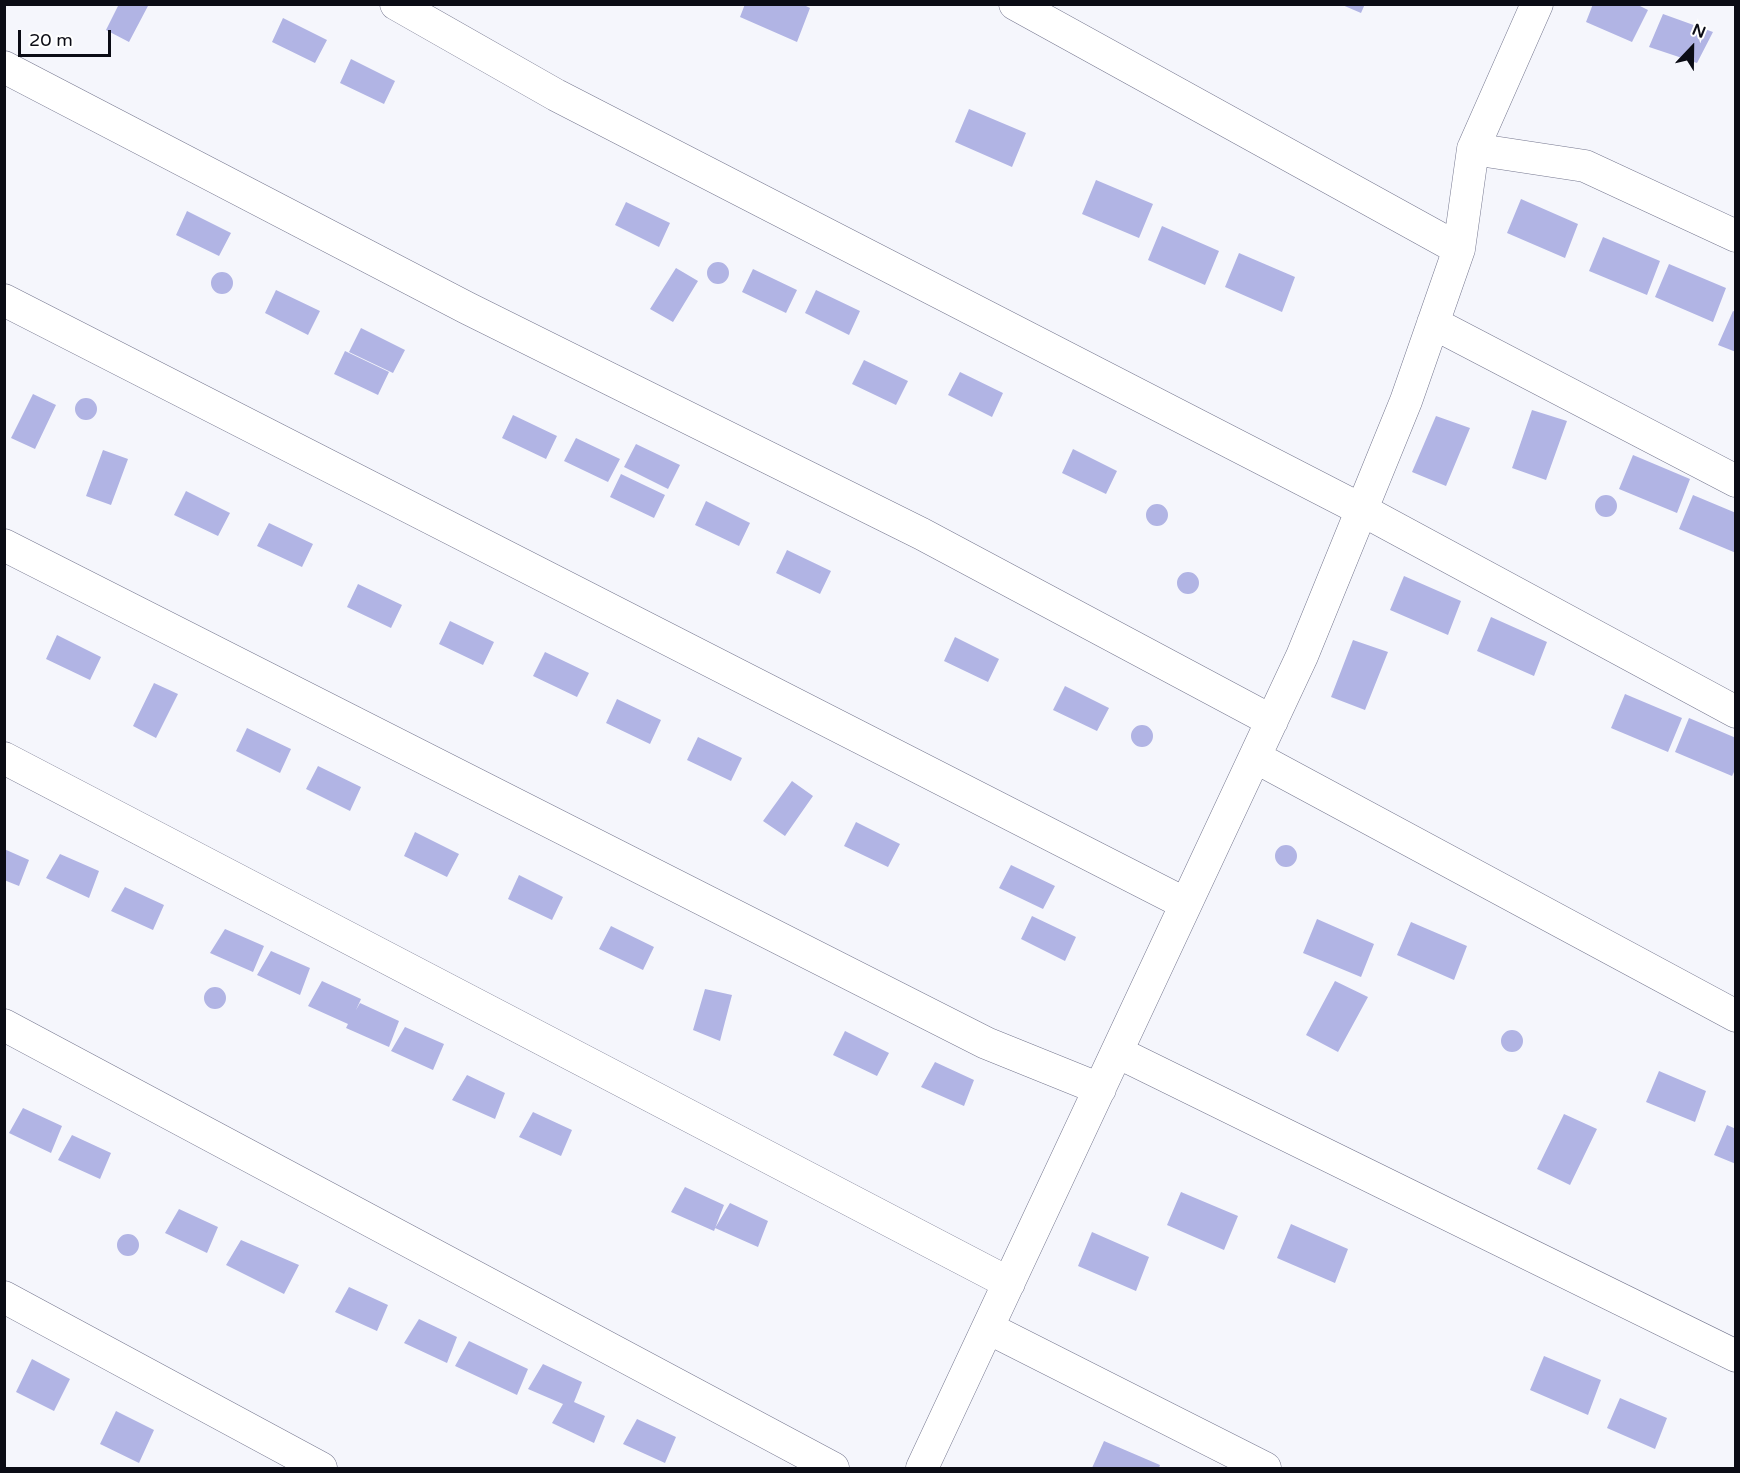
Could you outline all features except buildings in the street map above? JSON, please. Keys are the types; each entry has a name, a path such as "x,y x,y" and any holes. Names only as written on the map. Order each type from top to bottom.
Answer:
{"street":[{"path":"396,4 556,95 1362,510 1736,712"},
{"path":"1015,4 1459,249"},
{"path":"922,1468 1302,656 1406,401 1459,249 1473,149 1537,4"},
{"path":"4,67 467,308 922,534 1272,721"},
{"path":"1473,149 1585,166 1736,236"},
{"path":"4,300 1186,904"},
{"path":"1433,323 1736,481"},
{"path":"4,545 986,1043 1100,1089"},
{"path":"1255,757 1736,1016"},
{"path":"4,758 1009,1283"},
{"path":"4,1025 833,1468"},
{"path":"1117,1052 1736,1356"},
{"path":"4,1297 321,1468"},
{"path":"988,1328 1265,1468"}]}
